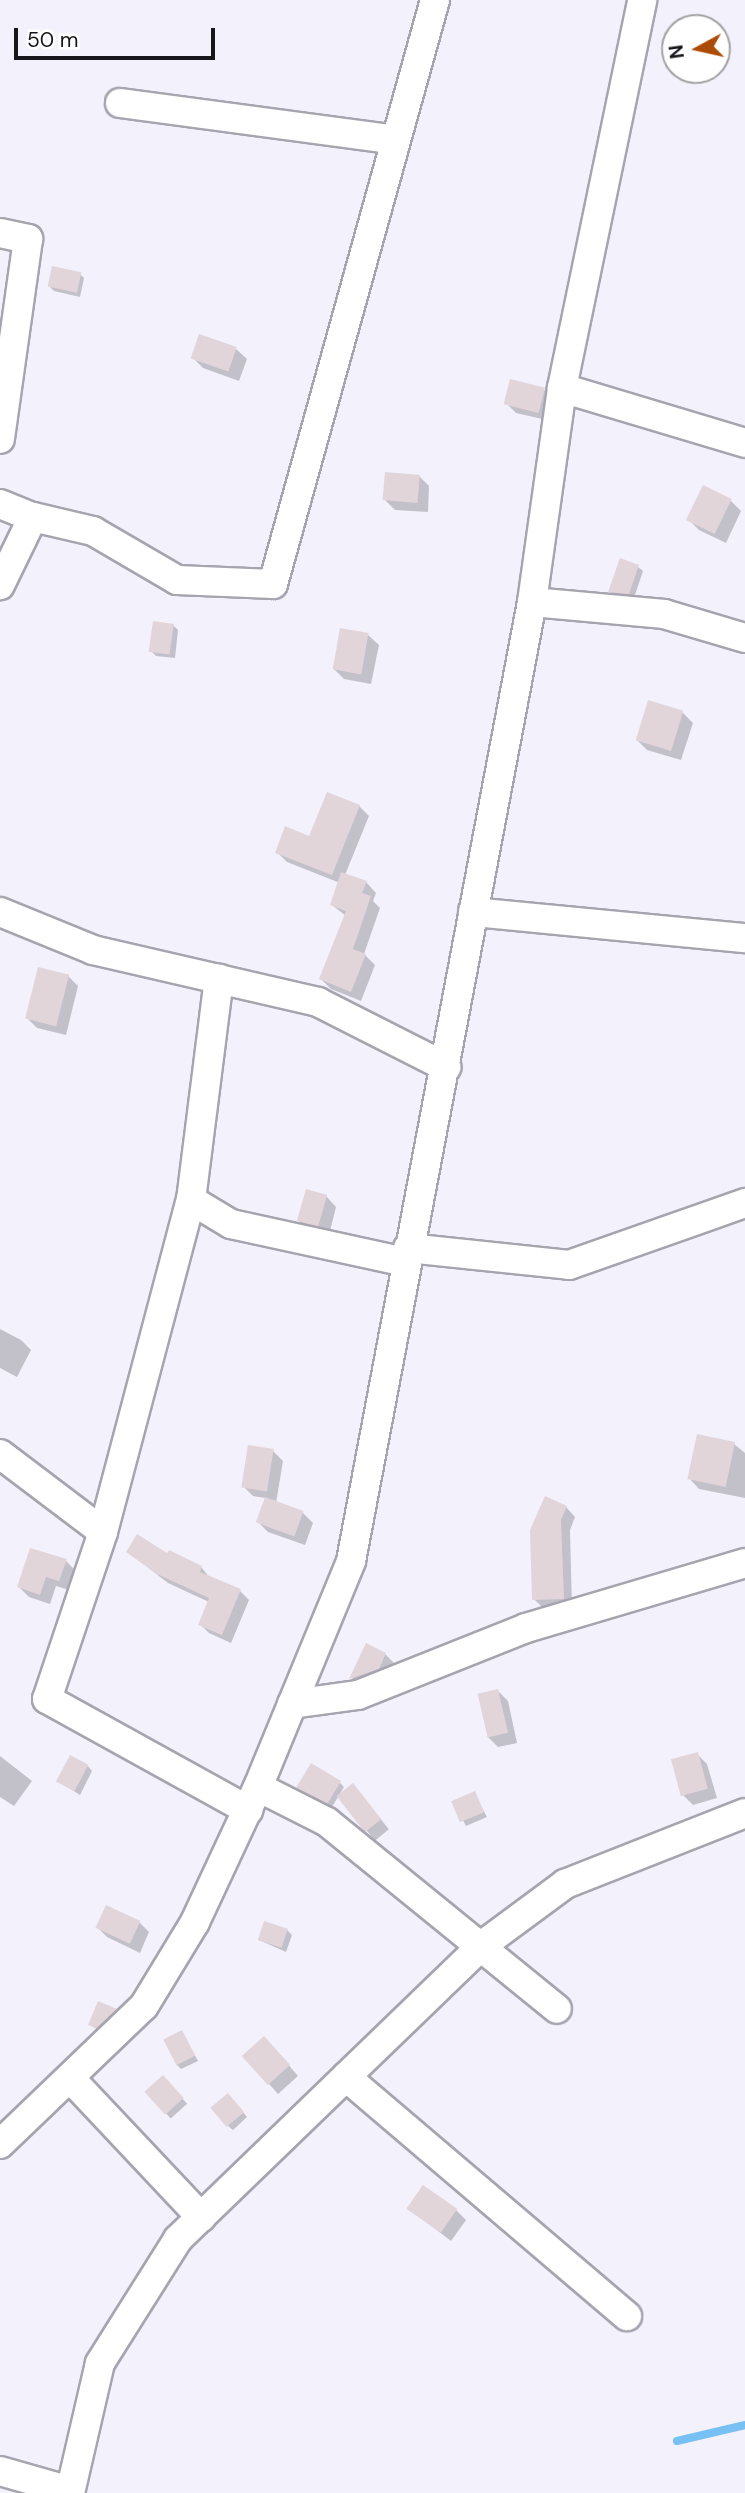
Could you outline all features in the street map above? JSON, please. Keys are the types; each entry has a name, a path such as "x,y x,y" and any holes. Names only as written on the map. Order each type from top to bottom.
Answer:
{"street":[{"path":"0,504 33,517 93,531 177,580 274,584 435,0"},
{"path":"0,2144 71,2079 144,2006 195,1922 253,1798 351,1561 532,602 562,387 642,0"},
{"path":"120,103 396,140"},
{"path":"0,233 28,239 0,439"},
{"path":"562,387 745,443"},
{"path":"0,585 33,517"},
{"path":"532,602 664,614 745,638"},
{"path":"0,912 93,950 318,1002 446,1067"},
{"path":"474,912 745,938"},
{"path":"219,979 191,1200 103,1532 47,1699 253,1798 327,1822 557,2009"},
{"path":"191,1200 231,1224 407,1255 569,1265 745,1203"},
{"path":"0,1454 103,1532"},
{"path":"292,1704 358,1695 526,1628 745,1563"},
{"path":"0,2471 70,2492 100,2363 178,2239 480,1947 565,1884 745,1813"},
{"path":"346,2077 626,2316"},
{"path":"71,2079 201,2217"}],"building":[{"path":"52,266 81,272 77,293 48,287"},
{"path":"199,334 237,347 228,372 191,359"},
{"path":"510,379 545,388 539,413 504,404"},
{"path":"385,472 420,475 417,503 383,500"},
{"path":"703,485 732,499 715,534 686,520"},
{"path":"620,558 639,565 629,594 608,592"},
{"path":"153,621 174,624 169,655 149,652"},
{"path":"340,628 369,633 361,674 333,669"},
{"path":"648,700 683,711 671,751 636,740"},
{"path":"327,792 360,805 332,875 275,853 285,826 309,836"},
{"path":"341,872 367,881 362,893 371,896 353,949 366,954 351,992 319,979 346,911 330,905"},
{"path":"38,967 69,975 56,1026 25,1018"},
{"path":"306,1189 327,1195 318,1227 297,1221"},
{"path":"697,1434 735,1442 726,1487 687,1479"},
{"path":"248,1445 274,1449 267,1492 241,1487"},
{"path":"545,1496 567,1506 561,1520 564,1599 532,1600 530,1530"},
{"path":"265,1497 304,1511 294,1536 256,1522"},
{"path":"137,1534 167,1553 169,1550 202,1566 200,1572 241,1589 222,1635 198,1625 209,1598 157,1574 126,1552"},
{"path":"30,1548 67,1559 59,1581 46,1577 40,1595 17,1587"},
{"path":"366,1643 386,1653 379,1669 349,1679"},
{"path":"498,1689 508,1733 488,1738 478,1694"},
{"path":"698,1752 708,1789 681,1796 671,1759"},
{"path":"70,1755 89,1765 74,1791 56,1781"},
{"path":"311,1763 341,1781 326,1806 296,1788"},
{"path":"353,1783 381,1819 365,1832 336,1796"},
{"path":"475,1791 484,1812 460,1822 451,1801"},
{"path":"106,1905 140,1921 130,1944 95,1928"},
{"path":"264,1921 288,1929 282,1948 258,1940"},
{"path":"98,2001 117,2009 97,2028 88,2025"},
{"path":"182,2030 195,2056 176,2065 163,2040"},
{"path":"264,2036 290,2065 268,2085 242,2056"},
{"path":"163,2075 184,2098 165,2115 144,2092"},
{"path":"228,2093 244,2112 226,2127 210,2108"},
{"path":"423,2185 457,2209 441,2233 406,2209"}],"waterway":[{"path":"677,2441 745,2425"}]}
